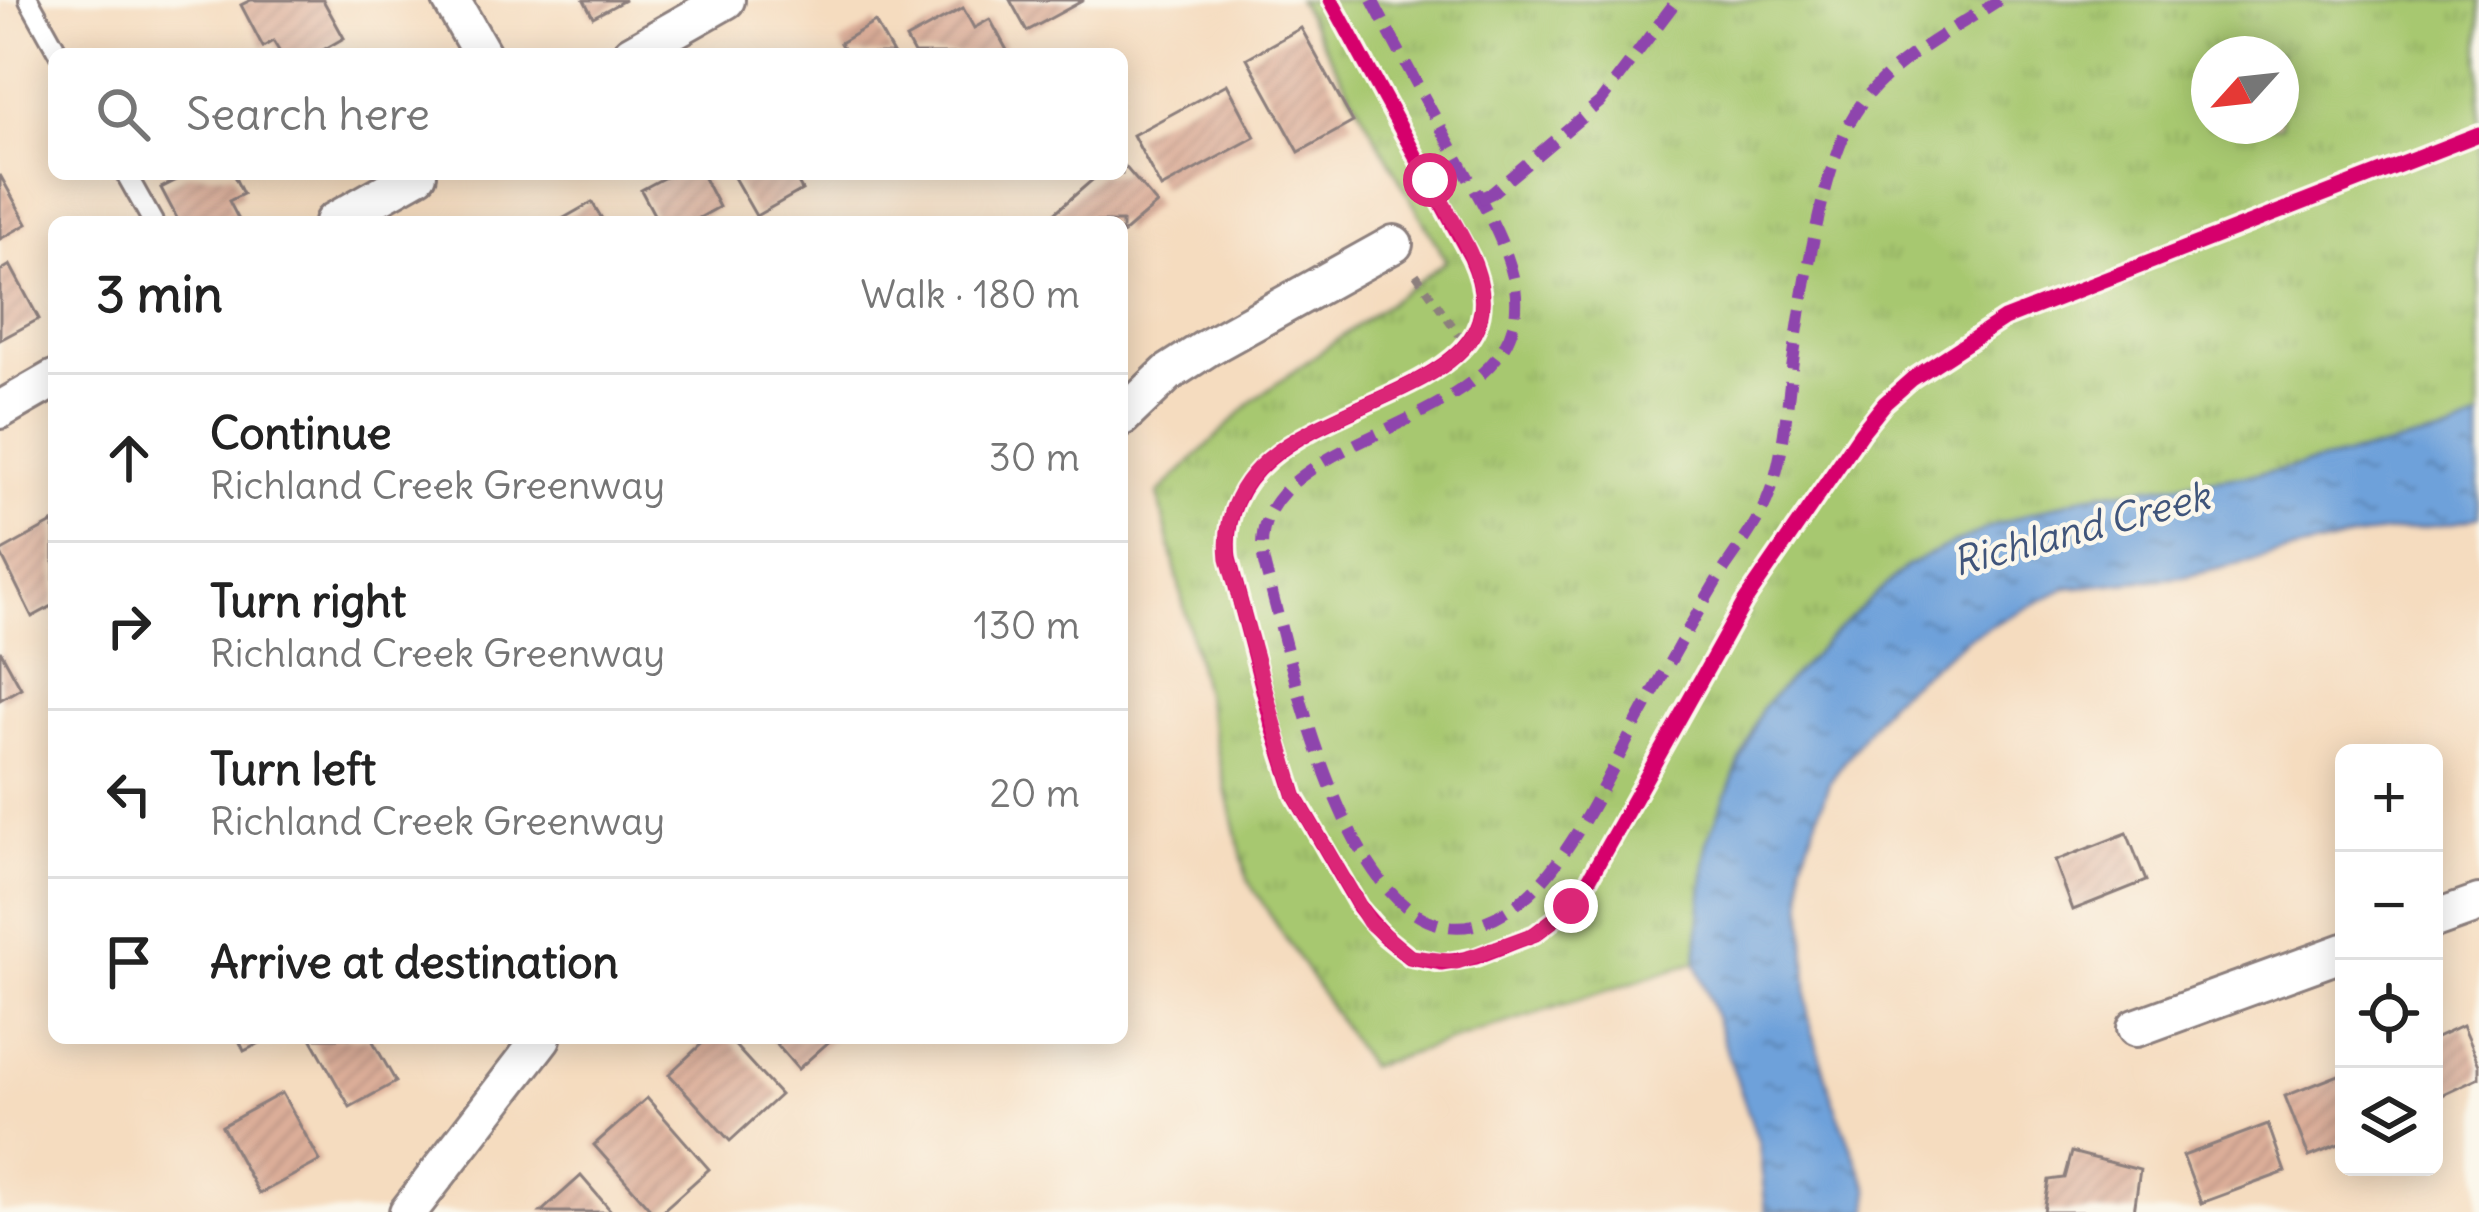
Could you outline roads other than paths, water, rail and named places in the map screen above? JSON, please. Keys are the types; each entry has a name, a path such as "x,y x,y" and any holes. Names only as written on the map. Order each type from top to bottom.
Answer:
{"street":[{"path":"452,0 479,48"},
{"path":"642,48 726,0"},
{"path":"344,216 407,180"},
{"path":"1128,412 1188,361 1394,244"},
{"path":"0,410 48,382"},
{"path":"2443,916 2479,903"},
{"path":"2136,1028 2335,955"},
{"path":"408,1212 537,1044"}],"lane":[{"path":"29,0 56,48"},
{"path":"129,180 150,216"}],"water":[{"name":"Richland Creek","path":"2479,419 2479,516 2369,534 2183,577 2066,588 1969,637 1888,701 1829,783 1802,861 1808,1015 1833,1101 1869,1190 1870,1212 1766,1212 1759,1144 1696,962 1707,842 1761,709 1907,565 1992,526 2087,495 2276,472 2452,432"}]}
